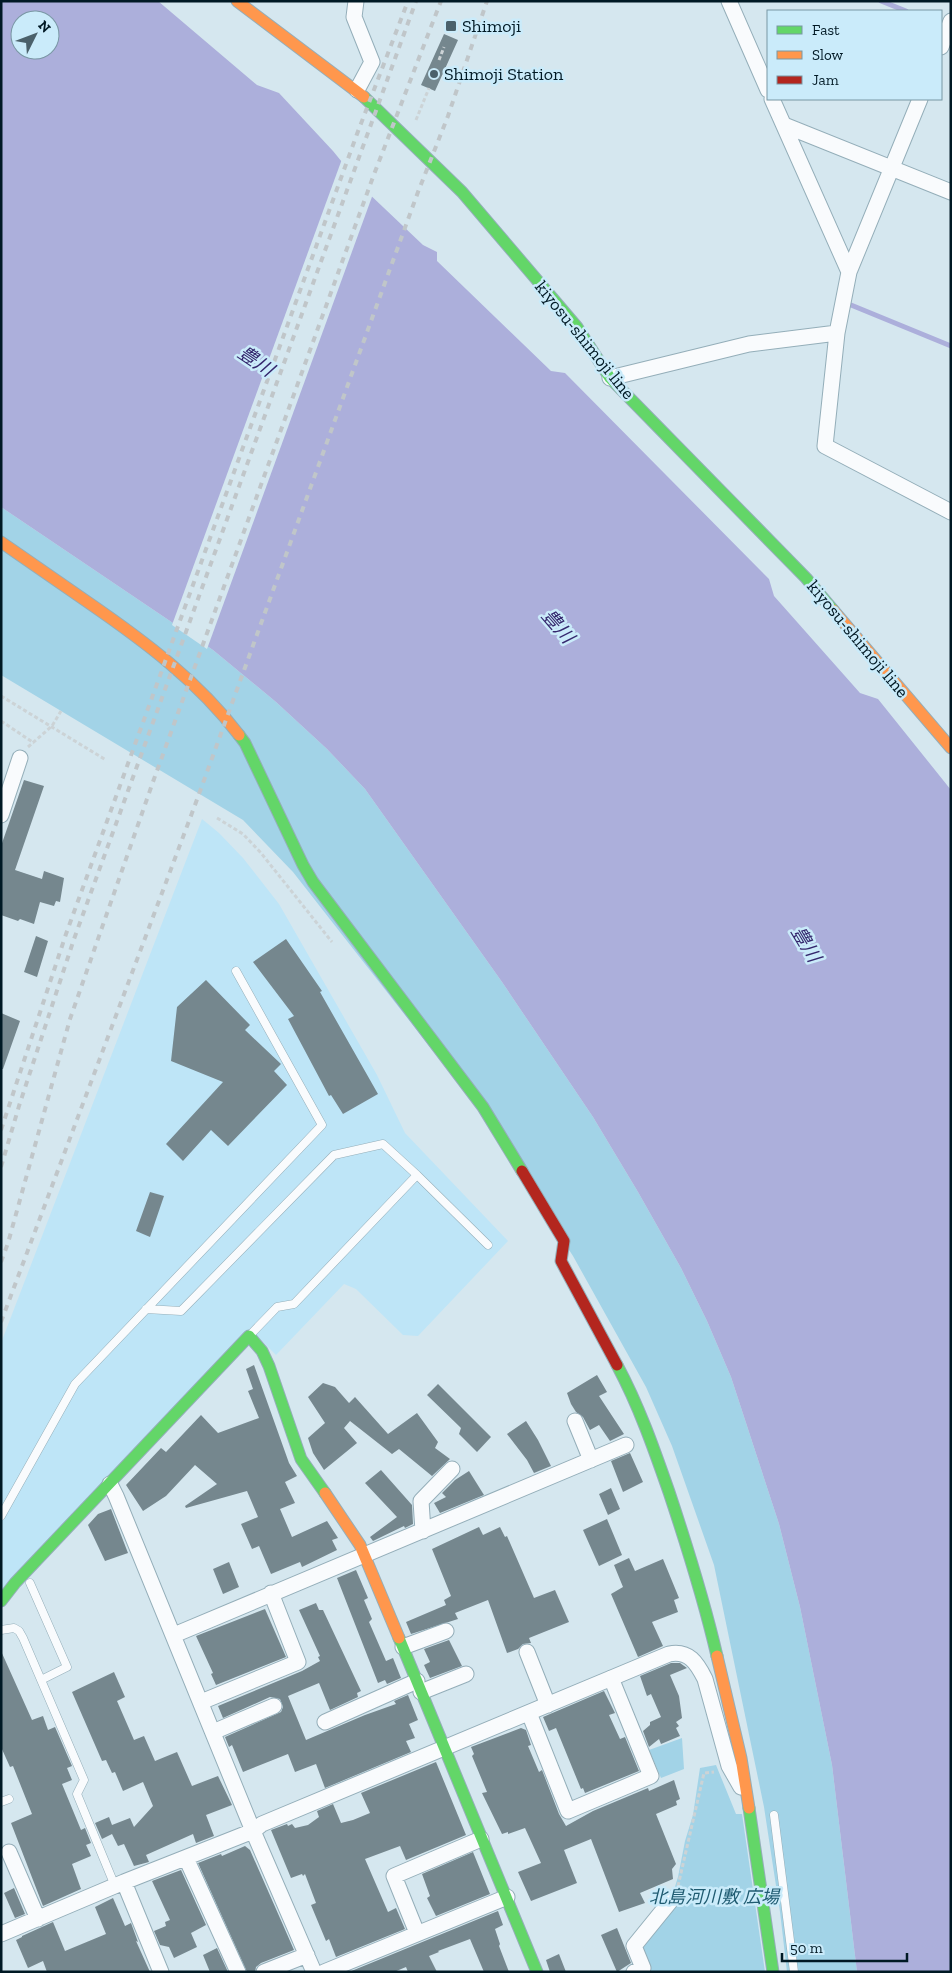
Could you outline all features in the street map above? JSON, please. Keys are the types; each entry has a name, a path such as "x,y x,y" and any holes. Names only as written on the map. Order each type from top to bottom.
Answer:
{"street":[{"name":"kiyosu-shimoji line","path":"237,1 258,8 357,90 462,192 577,327 610,378 806,578 951,748"},
{"path":"356,1 354,17 372,62 357,90"},
{"path":"729,1 767,88"},
{"path":"942,44 951,21"},
{"path":"772,100 849,272"},
{"path":"920,100 849,272 837,333 825,446 951,512"},
{"path":"784,125 951,192"},
{"path":"610,378 749,344 837,333"},
{"path":"1,542 156,650 200,688 235,729 245,743 303,865 313,882 483,1107 564,1241 561,1261 600,1330 630,1390 670,1491 688,1548 713,1639 741,1758 773,1972"},
{"path":"1,814 20,758"},
{"path":"1,1601 249,1336 262,1351 269,1366 302,1459 311,1475 341,1514 365,1556 537,1972"},
{"path":"575,1421 591,1460"},
{"path":"174,1635 626,1445"},
{"path":"423,1531 421,1501 452,1469"},
{"path":"110,1484 202,1702 253,1831 314,1972"},
{"path":"202,1702 298,1662 271,1593"},
{"path":"403,1647 446,1631"},
{"path":"527,1652 548,1706"},
{"path":"1,1934 119,1884 253,1831 262,1824 529,1714 611,1678 669,1654 679,1652 693,1660 705,1679 729,1766 748,1800"},
{"path":"325,1722 419,1687 466,1674"},
{"path":"529,1714 568,1811 651,1776 611,1678"},
{"path":"213,1732 274,1706"},
{"path":"417,1933 394,1876 481,1839"},
{"path":"9,1852 38,1919"},
{"path":"186,1858 238,1972"},
{"path":"119,1884 161,1972"},
{"path":"324,1972 506,1897"},
{"path":"634,1972 643,1968 634,1946 673,1898"},
{"path":"264,1972 306,1955"}],"lane":[{"path":"1,1516 75,1384 322,1125 236,971"},
{"path":"146,1309 181,1311 334,1155 383,1144 488,1246"},
{"path":"249,1336 278,1307 294,1304 416,1175"},
{"path":"30,1583 67,1667 41,1680"},
{"path":"1,1630 10,1628 19,1631 84,1780 77,1794 119,1884"},
{"path":"774,1815 794,1972"}],"path":[{"path":"439,60 444,47"},
{"path":"408,140 429,88"},
{"path":"1,696 106,760"},
{"path":"29,745 34,743 52,726 61,711"},
{"path":"1,721 34,743"},
{"path":"218,818 243,834 261,853 333,943"},
{"path":"673,1898 679,1883 704,1773 714,1771 718,1778"}],"shaded area":[{"path":"202,819 219,833 243,858 279,904 377,1075 405,1133 508,1241 418,1336 403,1335 356,1289 344,1284 276,1355 251,1330 1,1593 1,1343"}],"green space":[{"path":"1,507 213,650 276,702 327,749 365,789 502,982 593,1117 638,1192 681,1268 707,1321 731,1377 779,1524 800,1607 832,1765 857,1972 787,1972 764,1807 714,1565 672,1446 646,1387 573,1256 473,1102 293,872 243,820 1,675"},
{"path":"682,1738 684,1769 661,1778 649,1750"},
{"name":"北島河川敷 広場","path":"716,1765 736,1814 742,1814 765,1972 648,1972 637,1944 673,1893 693,1815 700,1768"}],"water":[{"name":"豊川","path":"1,1 158,1 257,85 279,93 333,151 364,189 423,245 437,252 437,261 551,371 565,373 769,579 774,596 860,693 878,699 951,790 951,1972 857,1972 832,1765 800,1607 779,1524 731,1377 707,1321 681,1268 593,1117 502,982 365,789 327,749 276,702 213,650 1,507"}],"pier":[{"path":"342,159 373,194 207,649 172,625"}],"building":[{"path":"444,34 458,40 435,91 421,85"},
{"path":"24,780 44,786 15,870 42,879 44,871 64,878 60,902 56,901 54,906 40,902 34,924 1,915 1,846"},
{"path":"36,936 48,941 37,977 24,972"},
{"path":"286,939 322,991 320,992 378,1094 343,1114 331,1095 329,1096 288,1019 294,1016 253,962"},
{"path":"206,980 250,1025 245,1030 281,1064 274,1071 287,1085 228,1146 211,1130 183,1161 166,1144 223,1082 171,1061 177,1007"},
{"path":"1,1013 20,1021 3,1069 1,1069"},
{"path":"150,1192 164,1196 150,1237 136,1231"},
{"path":"254,1365 289,1463 297,1476 285,1482 295,1503 280,1509 292,1537 327,1521 338,1538 332,1540 337,1550 302,1567 300,1562 271,1574 259,1546 252,1549 241,1524 258,1517 247,1491 186,1508 185,1506 217,1484 195,1465 166,1496 143,1511 126,1485 161,1448 166,1452 201,1415 218,1433 259,1418 248,1391 253,1389 246,1369"},
{"path":"597,1375 607,1392 599,1396 624,1434 610,1441 599,1425 590,1430 583,1417 576,1412 571,1404 567,1393"},
{"path":"323,1383 335,1387 349,1403 355,1397 388,1434 417,1413 438,1442 435,1448 450,1459 432,1476 399,1449 392,1454 350,1421 344,1428 357,1443 324,1470 313,1453 308,1438 325,1423 308,1397"},
{"path":"438,1384 491,1437 477,1452 459,1434 461,1428 427,1395"},
{"path":"526,1421 551,1466 534,1473 527,1460 507,1434"},
{"path":"630,1453 643,1482 623,1492 611,1461"},
{"path":"381,1470 412,1505 413,1524 405,1528 404,1526 373,1541 370,1537 397,1517 365,1483"},
{"path":"469,1471 484,1495 440,1513 434,1503 446,1497 442,1493 455,1480"},
{"path":"611,1488 620,1509 608,1515 599,1494"},
{"path":"111,1509 128,1553 105,1561 88,1525 98,1514"},
{"path":"607,1519 622,1555 599,1566 583,1530"},
{"path":"479,1527 483,1535 500,1527 505,1537 507,1536 534,1598 555,1590 569,1622 529,1638 531,1643 523,1644 518,1649 507,1653 488,1600 455,1613 458,1619 411,1634 406,1622 446,1605 444,1600 451,1596 432,1549"},
{"path":"629,1558 635,1571 663,1559 679,1598 674,1600 678,1612 652,1622 663,1646 638,1657 611,1594 623,1587 614,1565"},
{"path":"229,1562 239,1587 223,1594 213,1569"},
{"path":"356,1570 368,1598 364,1600 372,1619 369,1622 386,1661 393,1658 401,1678 387,1684 385,1680 378,1683 337,1578"},
{"path":"316,1603 319,1610 323,1610 361,1691 357,1693 358,1697 330,1710 319,1683 288,1696 306,1740 396,1704 394,1701 408,1695 418,1720 409,1724 415,1738 406,1741 411,1752 325,1788 316,1764 295,1772 288,1754 243,1772 232,1745 229,1747 225,1737 281,1712 283,1707 280,1699 270,1697 223,1718 218,1706 302,1671 320,1661 318,1657 320,1656 299,1610"},
{"path":"265,1609 286,1657 216,1685 211,1674 213,1673 196,1636"},
{"path":"449,1640 462,1666 430,1678 424,1665 430,1662 424,1649"},
{"path":"1,1651 32,1720 43,1716 48,1730 55,1727 72,1766 67,1768 72,1780 62,1784 81,1830 85,1828 91,1843 86,1845 91,1856 72,1864 81,1889 43,1906 11,1823 32,1814 13,1766 10,1767 1,1747"},
{"path":"671,1663 680,1663 687,1668 670,1675 679,1696 682,1718 676,1722 679,1726 676,1728 680,1736 661,1744 659,1739 649,1747 643,1731 650,1725 650,1722 661,1717 651,1694 647,1696 640,1676"},
{"path":"114,1672 125,1697 117,1701 134,1740 144,1736 155,1761 177,1752 192,1786 218,1776 232,1805 206,1815 214,1836 196,1843 193,1834 146,1855 149,1862 134,1866 124,1844 118,1846 112,1834 102,1839 95,1823 109,1817 112,1825 130,1818 134,1827 153,1806 143,1782 123,1791 115,1772 112,1773 106,1760 102,1761 72,1692"},
{"path":"604,1691 615,1713 609,1715 620,1739 625,1737 639,1771 585,1793 583,1788 581,1789 556,1728 549,1731 543,1717"},
{"path":"521,1728 526,1730 531,1745 528,1746 539,1772 542,1770 559,1814 566,1826 593,1811 648,1788 649,1791 674,1780 680,1799 676,1801 677,1805 656,1814 676,1864 672,1869 673,1879 640,1893 645,1903 619,1912 591,1839 564,1850 577,1883 531,1901 518,1872 541,1863 525,1828 508,1834 508,1832 502,1834 482,1793 487,1792 472,1756 474,1754 471,1747"},
{"path":"436,1762 466,1835 406,1860 400,1846 365,1859 388,1912 396,1908 405,1929 336,1957 329,1939 326,1941 311,1905 316,1903 305,1874 291,1878 271,1830 287,1824 288,1826 292,1824 295,1828 308,1825 319,1817 317,1811 333,1804 341,1823 370,1813 361,1793"},
{"path":"245,1846 250,1850 294,1950 261,1963 256,1967 255,1972 247,1972 198,1863 221,1854 222,1856"},
{"path":"473,1852 490,1894 436,1916 427,1898 430,1896 422,1874"},
{"path":"181,1870 206,1925 191,1933 197,1947 174,1958 169,1947 160,1945 154,1931 166,1926 165,1922 170,1920 152,1881"},
{"path":"14,1888 25,1914 15,1918 4,1893"},
{"path":"113,1898 125,1926 131,1923 138,1942 136,1941 150,1972 47,1972 43,1961 28,1968 16,1940 53,1922 65,1951 106,1934 95,1907"},
{"path":"498,1911 503,1925 495,1929 509,1972 484,1972 470,1939 429,1956 437,1972 408,1972 406,1967 394,1972 349,1972"},
{"path":"617,1928 631,1963 617,1972 601,1935"},
{"path":"217,1948 228,1972 210,1972 203,1955"},
{"path":"559,1954 566,1972 550,1972 546,1960"}],"waterway":[{"path":"881,1 904,10"},
{"path":"851,305 951,346"}],"railway":[{"path":"1,1130 66,934 357,134 408,1"},
{"path":"1,1167 74,939 416,1"},
{"path":"1,1262 8,1243 70,1019 154,779 373,177 441,1"},
{"path":"1,1322 195,805 418,192 448,116 487,1"}],"traffic: fast":[{"path":"364,97 462,192 577,327 610,378 806,578 833,610"},
{"path":"239,735 245,743 303,865 313,882 483,1107 522,1171"},
{"path":"1,1601 15,1583 249,1336 262,1351 269,1366 301,1459 325,1493"},
{"path":"617,1365 639,1412 669,1492 695,1573 717,1656"},
{"path":"399,1638 537,1972"},
{"path":"749,1808 773,1972"}],"traffic: slow":[{"path":"237,1 364,97"},
{"path":"1,542 150,647 206,697 239,735"},
{"path":"833,610 951,748"},
{"path":"325,1493 360,1545 399,1638"},
{"path":"717,1656 741,1758 749,1808"}],"traffic: jam":[{"path":"522,1171 564,1241 561,1261 617,1365"}],"place":[{"name":"Shimoji","path":"451,26"},
{"name":"Shimoji Station","path":"434,74"}]}
